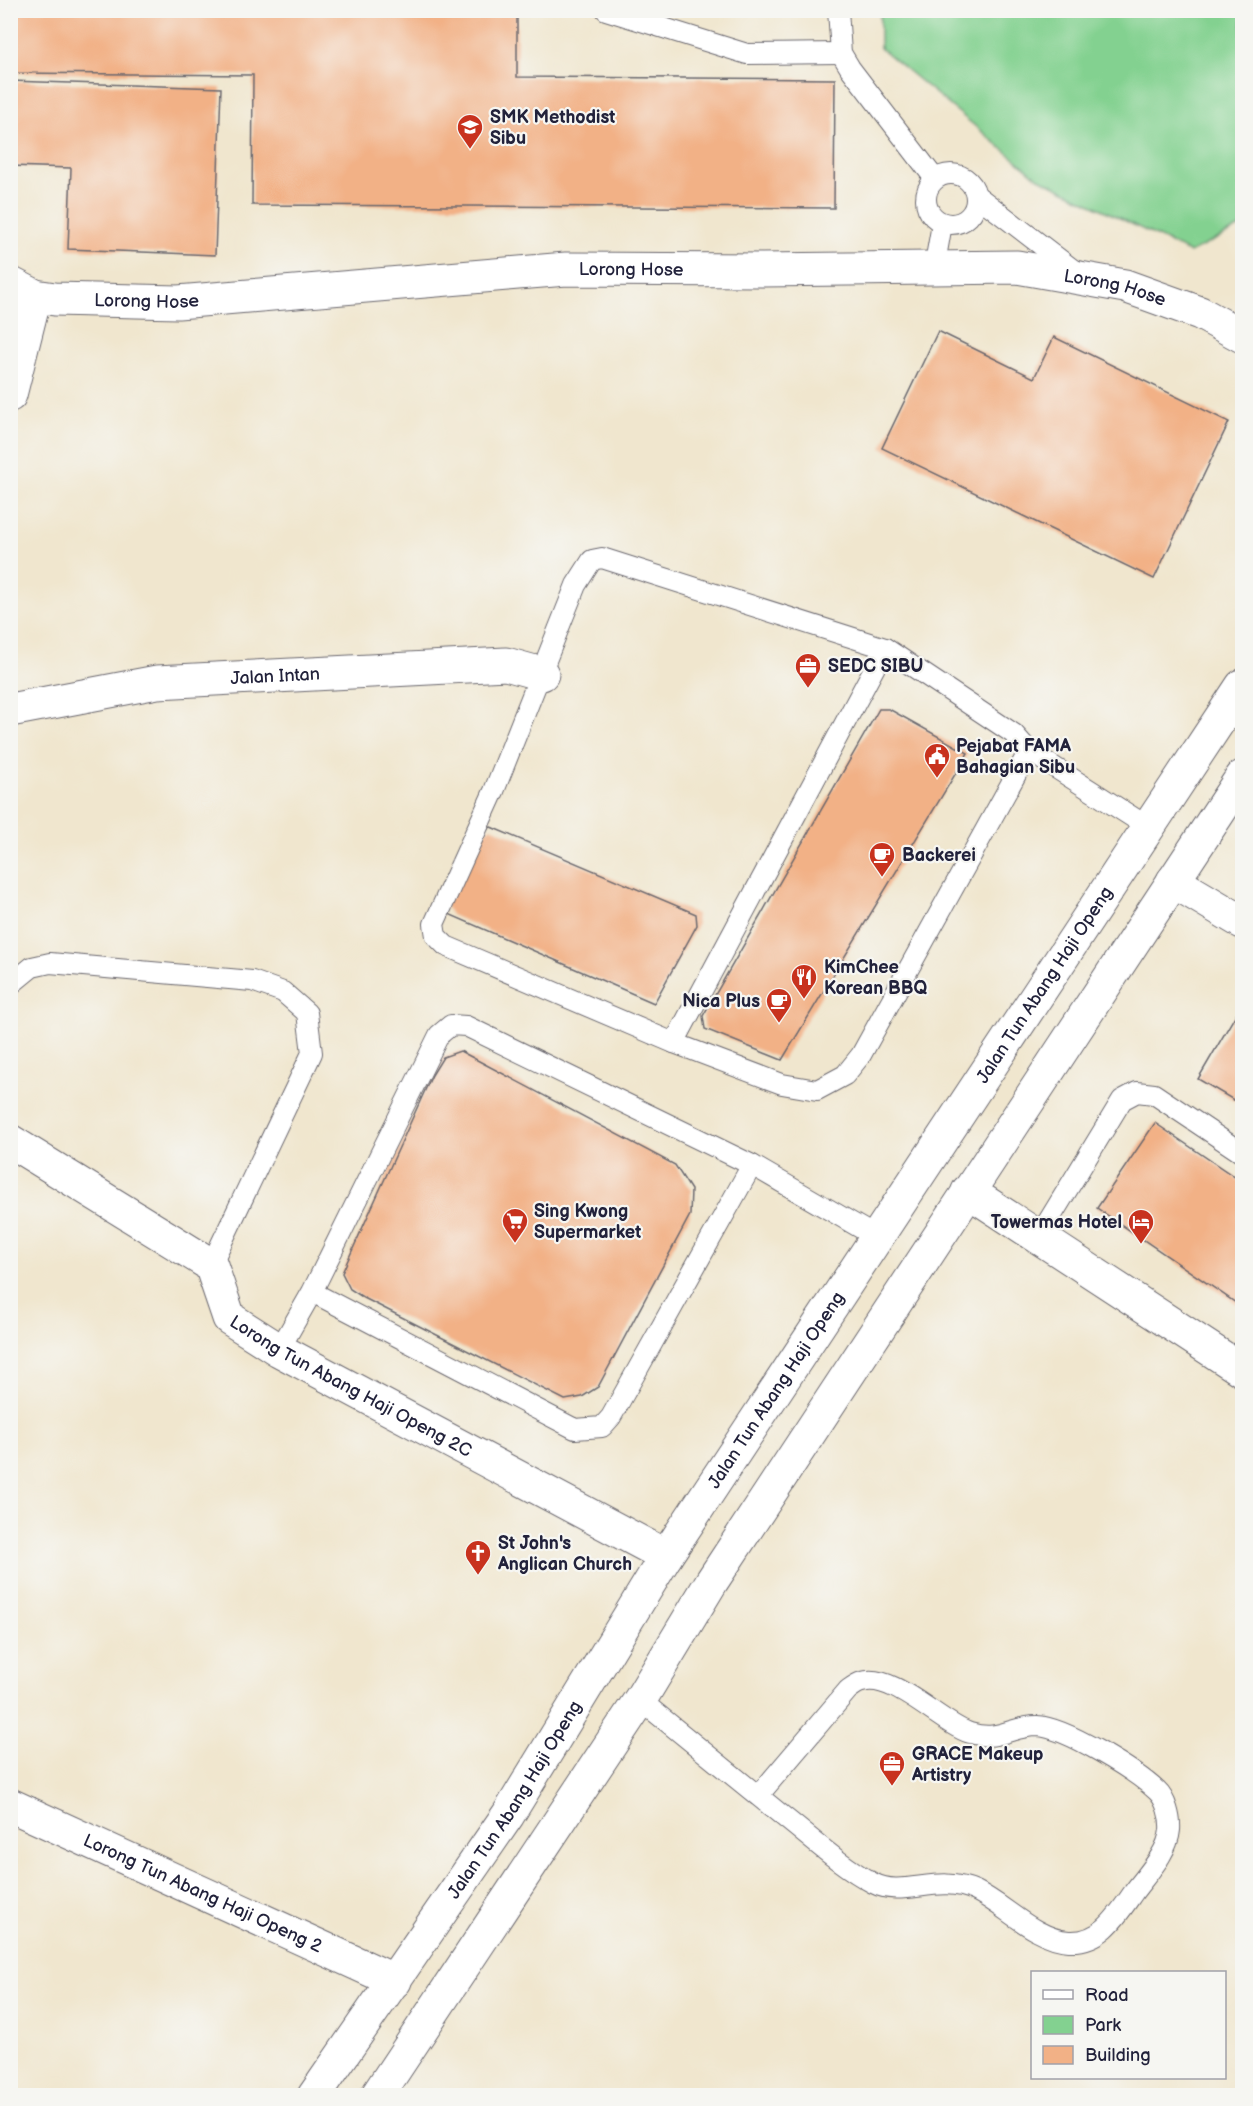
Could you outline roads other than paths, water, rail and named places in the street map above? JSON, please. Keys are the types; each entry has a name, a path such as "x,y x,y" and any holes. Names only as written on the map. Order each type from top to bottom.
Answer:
{"street":[{"name":"Lorong Hose","path":"23,289 178,302 566,268 934,269 1017,267 1125,286 1200,313 1242,336"},
{"path":"10,394 23,289"},
{"name":"Jalan Intan","path":"10,710 157,682 506,664 542,674"},
{"name":"Jalan Tun Abang Haji Openg","path":"314,2096 508,1815 666,1556 1242,686"},
{"path":"377,2096 640,1700 712,1581 1242,777"},
{"path":"1173,882 1242,922"},
{"path":"10,1141 211,1265"},
{"path":"968,1191 1242,1370"},
{"name":"Lorong Tun Abang Haji Openg 2C","path":"211,1265 230,1318 279,1350 666,1556"},
{"name":"Lorong Tun Abang Haji Openg 2","path":"10,1805 395,1981"}],"lane":[{"path":"606,10 747,54 841,53"},
{"path":"838,10 841,53 935,179"},
{"path":"951,174 960,176 973,186 976,195 973,212 968,219 951,225 942,224 935,219 926,206 927,191 935,179 951,174"},
{"path":"976,195 1084,279"},
{"path":"934,269 942,224"},
{"path":"1029,751 861,1054 845,1075 817,1090 782,1084 674,1043 446,946 436,936 434,924 494,791 582,571 592,560 602,558 885,648 1014,734 1029,751 1148,826"},
{"path":"674,1043 885,648"},
{"path":"10,985 32,967 50,963 240,980 283,992 307,1013 312,1053 211,1265"},
{"path":"279,1350 312,1292 439,1035 451,1025 466,1026 752,1165 878,1238"},
{"path":"1038,1238 1122,1100 1137,1092 1154,1094 1242,1153"},
{"path":"312,1292 575,1429 602,1428 611,1417 752,1165"},
{"path":"640,1700 758,1796 829,1853 875,1884 894,1890 947,1882 975,1891 1054,1939 1072,1941 1092,1937 1110,1926 1167,1844 1170,1827 1168,1811 1159,1792 1107,1754 1078,1740 1038,1726 990,1737 967,1732 882,1682 864,1681 848,1690 758,1796"}],"place":[{"name":"SMK Methodist Sibu","path":"470,150"},
{"name":"SEDC SIBU","path":"808,689"},
{"name":"Pejabat FAMA Bahagian Sibu","path":"937,779"},
{"name":"Backerei","path":"882,878"},
{"name":"KimChee Korean BBQ","path":"804,1000"},
{"name":"Nica Plus","path":"779,1024"},
{"name":"Sing Kwong Supermarket","path":"515,1244"},
{"name":"Towermas Hotel","path":"1141,1245"},
{"name":"St John's Anglican Church","path":"478,1576"},
{"name":"GRACE Makeup Artistry","path":"892,1787"}]}
